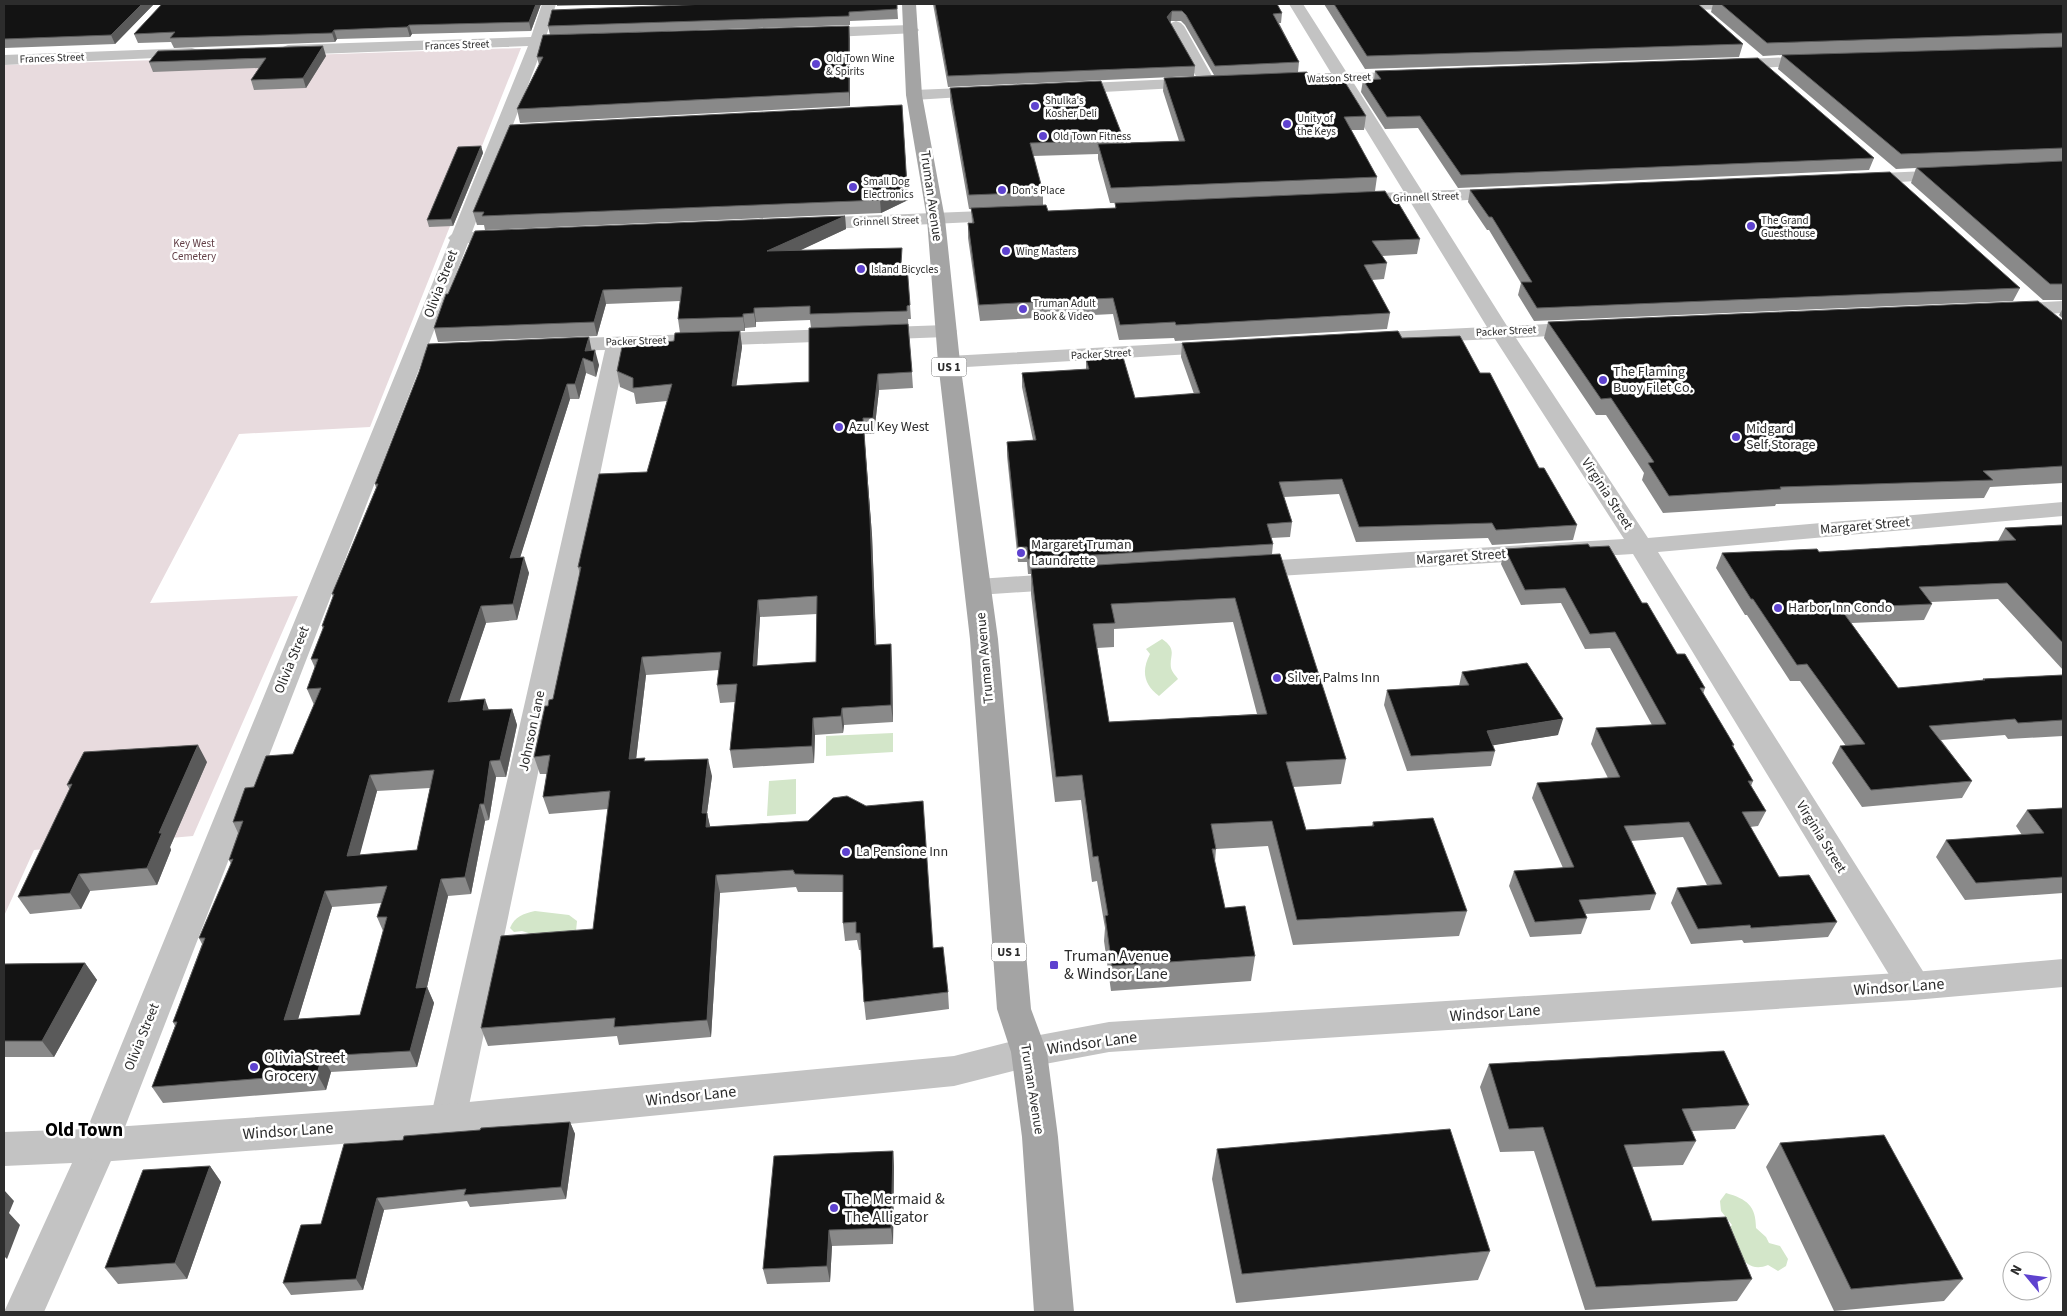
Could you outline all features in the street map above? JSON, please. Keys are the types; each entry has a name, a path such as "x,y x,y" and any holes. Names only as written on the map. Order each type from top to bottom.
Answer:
{"main road":[{"name":"Truman Avenue","path":"909,4 911,106 936,219 948,362 984,639 1014,1009 1029,1052 1040,1136 1054,1312"}],"street":[{"name":"Virginia Street","path":"1296,4 1500,331 1641,546 1914,986"},
{"path":"1691,5 1762,4"},
{"path":"1691,5 1714,25"},
{"path":"547,8 565,12"},
{"name":"Olivia Street","path":"24,1312 99,1145 425,351 458,238 537,42 547,8"},
{"path":"1176,26 1208,83"},
{"path":"799,33 911,30"},
{"name":"Frances Street","path":"272,51 570,41"},
{"path":"115,56 127,43"},
{"path":"1737,44 1781,82"},
{"name":"Frances Street","path":"4,60 204,53"},
{"path":"1709,65 1828,61"},
{"name":"Watson Street","path":"1254,81 1431,74"},
{"path":"1051,90 1226,82"},
{"path":"911,106 1002,92"},
{"path":"501,131 524,130"},
{"path":"1869,158 1913,197"},
{"path":"1842,180 1967,174"},
{"name":"Grinnell Street","path":"1339,201 1529,192"},
{"name":"Grinnell Street","path":"791,225 1028,215"},
{"path":"458,238 527,236"},
{"path":"1987,311 2030,302 2060,316"},
{"name":"Packer Street","path":"1340,340 1600,327"},
{"name":"Packer Street","path":"531,346 946,331"},
{"name":"Johnson Lane","path":"448,1120 617,342"},
{"name":"Packer Street","path":"948,362 1241,346"},
{"name":"Margaret Street","path":"1228,572 1641,546 2063,509"},
{"path":"978,587 1088,580"},
{"name":"Windsor Lane","path":"4,1149 99,1145 448,1120 954,1071 1029,1052 1109,1037 1914,986 2063,973"}],"green space":[{"name":"Key West Cemetery","path":"521,48 370,427 239,434 150,603 298,596 193,836 34,850 4,916 4,65"}],"shaded area":[{"path":"1162,639 1170,646 1172,653 1171,668 1178,679 1159,696 1147,682 1145,672 1150,654 1146,649"},
{"path":"893,733 893,752 826,756 826,736"},
{"path":"796,779 796,814 767,816 769,781"},
{"path":"535,911 569,915 577,921 576,931 562,940 541,937 522,931 514,932 510,928 520,916"},
{"path":"1726,1193 1740,1198 1749,1204 1756,1220 1756,1228 1766,1237 1769,1243 1780,1246 1788,1259 1786,1266 1778,1271 1768,1265 1753,1266 1747,1263 1737,1252 1727,1230 1732,1225 1721,1211 1720,1201"}],"building":[{"path":"4,4 142,4 111,35 4,39"},
{"path":"162,4 536,4 529,22 409,25 407,27 334,30 332,33 170,38 175,32 134,34"},
{"path":"708,4 897,4 897,9 849,12 849,16 548,26 552,10"},
{"path":"935,4 1277,4 1282,13 1273,14 1299,62 1215,66 1186,15 1182,11 1172,11 1167,17 1195,66 948,76"},
{"path":"1334,4 1698,4 1743,44 1367,56"},
{"path":"1721,4 2063,4 2063,33 1767,43"},
{"path":"849,26 849,92 517,109 543,57 537,57 543,35"},
{"path":"323,46 303,78 251,80 266,58 149,62 158,51"},
{"path":"2063,47 2063,148 1901,154 1782,55"},
{"path":"1758,58 1874,158 1461,175 1420,116 1387,117 1363,80 1381,79 1375,71"},
{"path":"1307,72 1312,81 1343,79 1366,116 1344,117 1377,177 1111,188 1098,144 1185,141 1164,78"},
{"path":"1101,81 1124,140 1030,143 1043,192 969,195 950,88"},
{"path":"902,105 907,187 880,200 482,216 484,212 473,212 510,125"},
{"path":"481,146 451,219 427,220 458,147"},
{"path":"2063,161 2063,284 2050,284 1917,168"},
{"path":"1890,172 2020,288 1537,308 1521,282 1532,282 1492,217 1489,217 1470,190"},
{"path":"1385,191 1390,199 1396,199 1420,239 1372,241 1387,263 1364,265 1390,313 1176,325 1175,322 1120,325 1113,298 979,305 968,223 974,223 971,208 1046,205 1048,211 1116,208 1115,203"},
{"path":"845,216 767,251 902,248 901,264 907,264 910,305 907,306 907,311 810,314 810,306 754,308 754,313 743,314 743,317 678,319 682,287 603,290 594,322 434,328 446,294 448,294 475,231"},
{"path":"2038,301 2063,321 2063,466 1983,471 1993,480 1780,487 1781,489 1669,496 1648,463 1654,462 1611,398 1601,399 1548,322"},
{"path":"908,324 912,372 878,374 873,418 863,418 870,519 875,645 891,644 891,705 842,708 841,716 813,718 812,746 730,750 737,684 717,685 721,652 642,657 629,759 645,758 644,761 708,759 702,813 707,813 706,827 808,821 833,798 847,796 866,806 923,801 933,948 943,947 948,992 864,1002 860,933 856,933 856,922 843,923 843,875 795,874 793,870 716,875 707,1020 614,1027 615,1018 481,1028 501,936 593,929 610,791 543,797 550,755 534,757 545,706 548,706 549,700 553,699 581,567 578,567 599,474 647,472 672,384 633,388 633,378 617,371 622,347 674,341 675,333 740,331 732,386 809,382 809,328","holes":["817,596 816,662 753,666 758,600"]},
{"path":"1398,331 1402,338 1460,336 1480,373 1490,373 1539,468 1544,468 1577,525 1496,530 1492,523 1359,527 1342,479 1279,482 1292,522 1267,524 1273,544 1028,559 1027,547 1018,547 1007,442 1036,440 1022,373 1089,369 1086,359 1123,357 1135,398 1200,393 1182,343"},
{"path":"589,337 585,351 595,350 593,362 583,358 575,384 567,384 510,558 524,557 513,604 481,606 448,702 485,699 483,710 512,709 500,760 490,761 484,804 480,804 465,877 441,879 416,988 427,987 410,1051 322,1056 317,1074 152,1087 177,1022 173,1022 205,938 199,938 233,859 229,860 243,821 233,822 245,788 254,787 266,756 293,754 321,688 307,689 318,659 311,659 324,626 322,626 334,594 332,594 378,484 375,484 428,344","holes":["434,770 417,850 347,856 370,775","387,886 377,917 387,917 360,1015 284,1020 325,891"]},
{"path":"2063,525 2063,643 2007,583 1919,587 1932,604 1840,608 1898,688 1985,680 1983,679 2063,675 2063,720 2018,723 2015,719 1929,726 1972,781 1871,790 1840,746 1865,744 1807,664 1797,665 1722,553 1817,549 1819,552 2016,540 2005,528"},
{"path":"1588,544 1590,547 1609,546 1642,603 1647,603 1677,654 1685,654 1705,688 1700,688 1734,745 1732,745 1753,781 1748,781 1766,811 1742,812 1779,877 1809,875 1837,922 1751,928 1750,925 1698,929 1677,888 1722,884 1689,822 1624,826 1656,894 1579,900 1587,918 1535,922 1514,871 1574,867 1537,783 1620,777 1596,728 1666,724 1615,632 1590,634 1565,588 1525,590 1505,549"},
{"path":"1280,554 1346,759 1286,762 1306,830 1374,826 1373,822 1433,818 1467,911 1297,920 1272,821 1211,824 1216,849 1212,849 1225,908 1245,906 1255,956 1112,966 1105,916 1108,915 1098,856 1093,857 1082,775 1056,777 1031,569","holes":["1235,598 1267,714 1109,722 1093,624 1115,623 1111,604"]},
{"path":"1527,663 1563,719 1487,731 1495,751 1411,756 1387,690 1469,685 1462,672"},
{"path":"198,745 159,833 162,833 147,868 79,874 70,893 18,897 72,784 67,785 84,752"},
{"path":"2063,808 2063,877 1976,883 1946,840 2044,833 2027,810"},
{"path":"85,963 42,1041 4,1041 4,964"},
{"path":"1724,1051 1749,1105 1682,1109 1696,1141 1624,1145 1652,1221 1726,1217 1752,1279 1596,1287 1543,1127 1509,1129 1489,1064"},
{"path":"570,1122 561,1187 464,1195 466,1189 377,1198 356,1279 283,1283 301,1225 321,1224 344,1144 403,1140 404,1136 480,1130 481,1128"},
{"path":"1450,1129 1490,1251 1242,1274 1217,1149"},
{"path":"1884,1135 1963,1279 1851,1289 1780,1143"},
{"name":"The Mermaid & The Alligator","path":"893,1151 891,1228 829,1230 827,1266 763,1269 774,1156"},
{"path":"210,1166 175,1263 105,1268 143,1170"}],"place":[{"name":"Old Town Wine & Spirits","path":"816,64"},
{"name":"Shulka's Kosher Deli","path":"1035,106"},
{"name":"Unity of the Keys","path":"1287,124"},
{"name":"Old Town Fitness","path":"1043,136"},
{"name":"Small Dog Electronics","path":"853,187"},
{"name":"Don's Place","path":"1002,190"},
{"name":"The Grand Guesthouse","path":"1751,226"},
{"name":"Wing Masters","path":"1006,251"},
{"name":"Island Bicycles","path":"861,269"},
{"name":"Truman Adult Book & Video","path":"1023,309"},
{"name":"The Flaming Buoy Filet Co.","path":"1603,380"},
{"name":"Azul Key West","path":"839,427"},
{"name":"Midgard Self Storage","path":"1736,437"},
{"name":"Margaret Truman Laundrette","path":"1021,553"},
{"name":"Harbor Inn Condo","path":"1778,608"},
{"name":"Silver Palms Inn","path":"1277,678"},
{"name":"La Pensione Inn","path":"846,852"},
{"name":"Truman Avenue & Windsor Lane","path":"1054,965"},
{"name":"Olivia Street Grocery","path":"254,1067"},
{"name":"The Mermaid & The Alligator","path":"834,1208"}],"district":[{"name":"Old Town","path":"84,1130"}]}
